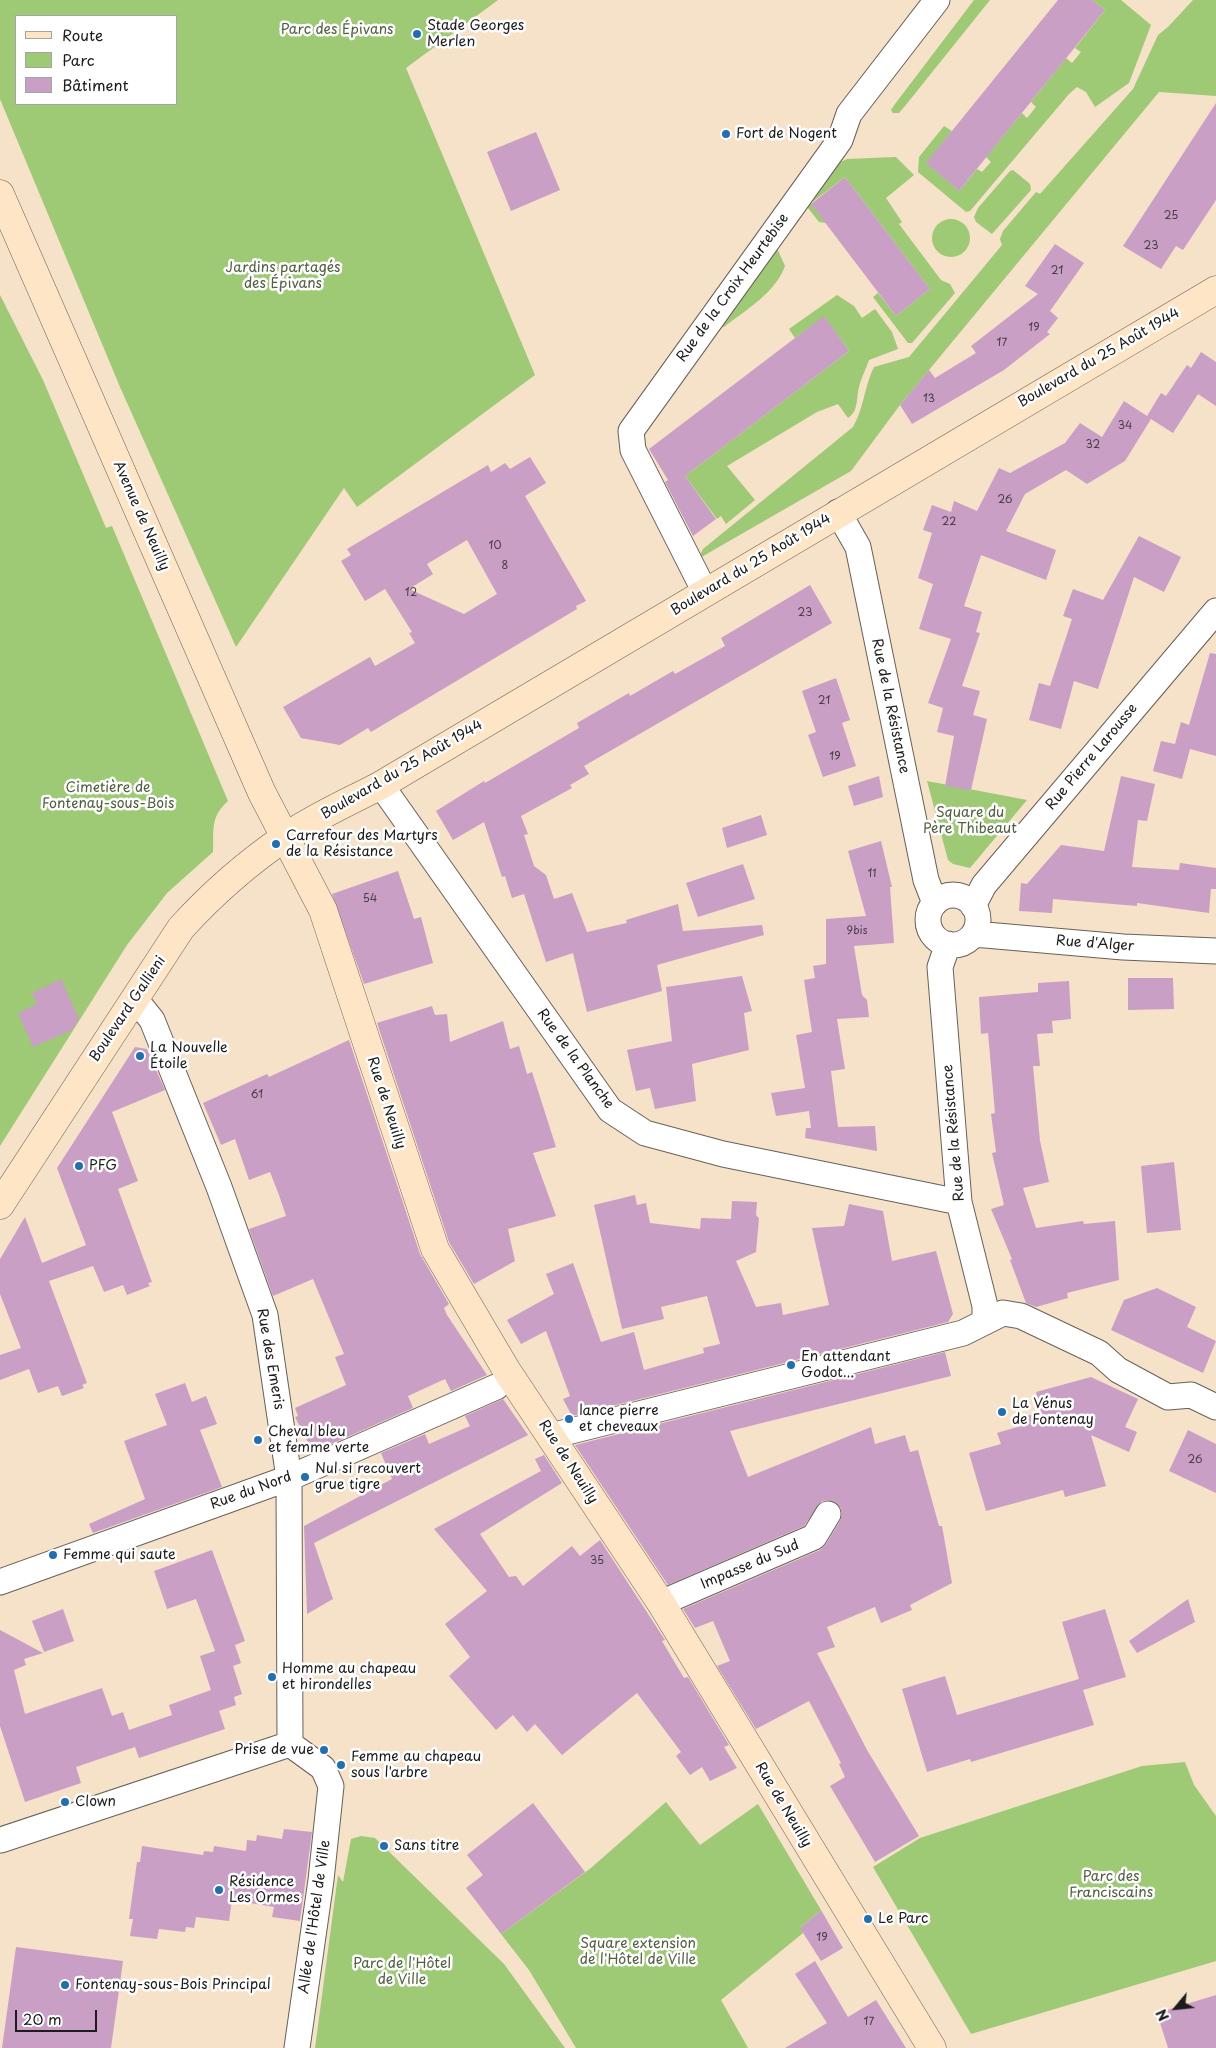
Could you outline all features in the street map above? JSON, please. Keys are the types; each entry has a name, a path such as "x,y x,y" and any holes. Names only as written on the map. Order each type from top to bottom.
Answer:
{"street":[{"name":"Rue de la Croix Heurtebise","path":"705,592 633,450 631,431 840,140 848,114 937,0"},
{"name":"Avenue de Neuilly","path":"0,194 262,793 285,838"},
{"name":"Boulevard du 25 Août 1944","path":"285,838 381,785 838,512 1216,290"},
{"name":"Rue de la Résistance","path":"838,512 858,547 926,880 935,903"},
{"name":"Rue Pierre Larousse","path":"973,906 984,885 1216,612"},
{"name":"Rue de la Planche","path":"381,785 610,1110 645,1133 723,1154 959,1202"},
{"name":"Boulevard Gallieni","path":"0,1205 181,928 209,898 285,838"},
{"name":"Rue de Neuilly","path":"285,838 323,910 435,1249 502,1363 661,1603 932,2048"},
{"path":"954,895 968,901 973,906 978,920 974,934 962,943 948,944 935,937 931,931 928,917 935,903 940,898 954,895"},
{"name":"Rue d'Alger","path":"974,934 1123,947 1216,951"},
{"name":"Rue de la Résistance","path":"948,944 940,967 959,1202 985,1306 985,1321"},
{"name":"Rue des Emeris","path":"135,999 152,1020 219,1186 265,1315 289,1478 290,1744"},
{"path":"551,1436 963,1333 1004,1313 1021,1316 1099,1353 1118,1370 1168,1397 1191,1395 1216,1407"},
{"name":"Rue du Nord","path":"0,1582 289,1478 496,1387"},
{"name":"Impasse du Sud","path":"661,1603 814,1537 828,1514"},
{"path":"0,1845 0,1839 290,1744"},
{"name":"Allée de l'Hôtel de Ville","path":"290,1744 323,1768 331,1786 321,1880 298,2048"}],"green space":[{"name":"Jardins partagés des Épivans","path":"0,0 498,0 406,68 535,375 357,507 344,488 236,647 120,387 0,99"},
{"path":"974,0 990,0 899,113 893,113 891,110 895,104"},
{"path":"1092,0 1121,0 1151,25 1129,83 1095,107 1086,92 1077,87 970,211 966,212 918,172 919,157 944,126 952,131 927,163 959,191 977,169 982,172 991,162 986,157 1022,113 1027,118 1036,107 1031,102 1066,58 1072,63 1081,52 1075,48 1105,10"},
{"path":"1193,0 1216,0 1216,96 1159,92 900,405 851,471 698,559 703,549 853,427 860,412 874,367 909,357 1002,245 1000,239 1003,231 1036,192 1040,194 1133,89 1158,35"},
{"path":"896,157 914,175 886,198 902,222 899,224 941,280 950,284 955,293 912,343 908,343 873,297 878,293 896,316 930,289 845,177 811,203 826,223 819,222 808,208 808,201 836,164 847,159"},
{"path":"1013,170 1030,184 1031,190 992,234 976,222 974,217 978,208 1010,171"},
{"path":"951,219 964,225 970,238 964,251 951,257 938,251 932,238 938,225"},
{"path":"776,246 785,266 774,285 759,300 724,327 718,327"},
{"name":"Cimetière de Fontenay-sous-Bois","path":"0,295 43,380 106,528 112,526 228,801 218,813 214,824 213,852 167,893 127,945 0,1146"},
{"path":"837,295 854,306 862,318 875,309 892,332 898,349 869,360 858,391 856,408 848,418 838,404 817,412 727,466 755,500 726,524 721,516 717,519 685,476 849,351 824,317 795,338 789,329"},
{"name":"Square du Père Thibeaut","path":"927,781 1027,800 970,868 953,864 948,860"},
{"name":"Parc des Franciscains","path":"1185,1762 1194,1785 1216,1816 1216,1961 971,2034 873,1867 920,1838 1142,1766"},
{"name":"Square extension de l'Hôtel de Ville","path":"666,1802 700,1845 758,1804 821,1910 801,1927 803,1933 721,2000 748,2048 576,2048 529,1970 501,1934 591,1868"},
{"name":"Parc de l'Hôtel de Ville","path":"361,1836 375,1838 504,1964 565,2048 315,2048 338,1875 343,1882 351,1839"}],"building":[{"path":"1058,0 1092,0 1105,10 959,191 926,163"},
{"path":"1216,103 1216,200 1183,250 1176,246 1161,269 1123,246"},
{"path":"536,132 560,190 511,211 487,152"},
{"path":"845,177 930,289 896,316 811,204"},
{"path":"1055,244 1084,263 1050,311 1058,318 1047,332 1050,334 1004,370 912,424 900,405 929,370 935,378 976,353 971,346 1038,294 1025,286"},
{"path":"824,316 849,351 685,476 716,519 693,536 665,482 668,480 649,449"},
{"path":"1201,352 1216,362 1216,406 1198,394 1173,433 1151,419 1125,461 1087,484 1066,470 1025,494 1006,531 1056,550 1046,580 981,555 964,606 982,612 976,632 980,633 962,686 980,691 973,715 987,719 971,790 945,786 954,736 937,732 943,708 928,703 951,639 919,629 933,584 918,578 932,533 923,530 932,505 951,512 954,501 977,511 999,468 1010,473 1065,443 1080,423 1102,437 1124,401 1147,416 1161,393 1166,396 1187,365 1191,368"},
{"path":"530,457 546,483 525,496 586,601 576,606 577,609 371,732 368,728 340,745 301,738 283,707 370,657 375,666 415,643 409,633 412,632 385,589 365,601 341,561 351,555 347,549 488,465 491,472 505,463 510,469","holes":["467,540 497,594 464,614 409,589 433,574 427,564"]},
{"path":"1139,536 1181,557 1164,592 1134,577 1098,689 1074,681 1061,729 1029,720 1039,683 1050,686 1072,619 1063,616 1073,589 1103,600"},
{"path":"810,585 832,623 584,766 589,774 570,785 572,788 521,816 528,834 524,835 534,866 546,875 554,899 572,893 587,932 627,923 626,920 678,904 683,931 762,925 764,935 657,965 662,991 587,1012 573,953 546,962 524,894 512,898 505,876 502,877 484,822 453,840 436,811 484,781 485,783 579,728 577,723 629,693 630,696 673,671 675,674 725,646 721,638"},
{"path":"1210,653 1216,654 1216,756 1190,749 1182,779 1153,771 1161,741 1175,744 1181,722 1189,725"},
{"path":"836,678 850,720 842,723 856,766 823,777 808,735 816,732 802,691"},
{"path":"879,776 883,797 854,806 848,786"},
{"path":"1121,776 1155,784 1147,821 1138,820 1132,867 1179,870 1180,863 1216,868 1216,889 1211,889 1209,913 1137,903 1137,906 1053,899 1052,913 1019,911 1021,883 1027,884 1061,845 1104,851"},
{"path":"761,815 767,835 727,848 722,828"},
{"path":"881,841 892,887 890,887 894,943 854,946 862,995 867,1000 869,1017 837,1019 845,1069 831,1071 838,1127 875,1126 877,1151 805,1138 806,1128 811,1128 809,1111 776,1116 771,1093 805,1088 796,1035 812,1032 804,980 815,978 813,966 826,964 826,919 866,916 848,851"},
{"path":"743,864 755,899 698,917 686,883"},
{"path":"398,871 414,919 421,917 433,963 364,984 332,894"},
{"path":"742,976 752,1011 744,1013 749,1050 692,1064 696,1101 655,1109 650,1088 636,1091 627,1050 672,1041 666,987"},
{"path":"1128,978 1173,978 1174,1009 1128,1010"},
{"path":"61,979 79,1019 72,1030 33,1047 18,1013 37,1004 32,993"},
{"path":"1069,981 1071,1019 1052,1021 1053,1033 1037,1034 1040,1066 1033,1066 1040,1141 1049,1182 1023,1188 1036,1228 1083,1221 1084,1224 1115,1221 1119,1280 1067,1293 1068,1298 1036,1307 1026,1303 1010,1260 1012,1259 991,1209 1004,1205 992,1153 996,1152 991,1114 995,1113 988,1033 981,1034 979,997 1038,992 1038,983"},
{"path":"432,1006 435,1015 447,1014 450,1042 503,1021 510,1049 519,1046 527,1074 532,1072 556,1147 533,1153 556,1216 508,1229 515,1261 474,1284 449,1242 377,1023"},
{"path":"349,1040 420,1254 449,1304 444,1308 447,1315 487,1375 451,1391 445,1379 408,1396 413,1408 313,1452 295,1417 298,1416 295,1408 346,1385 335,1357 344,1354 313,1279 273,1296 249,1229 286,1216 279,1195 270,1172 249,1180 235,1139 221,1145 203,1103 267,1074 269,1077"},
{"path":"135,1047 147,1049 165,1090 112,1112 138,1181 118,1189 152,1282 148,1283 150,1286 127,1295 123,1285 104,1292 93,1266 49,1281 87,1383 82,1385 84,1388 62,1396 58,1386 38,1393 29,1369 0,1380 0,1355 21,1348 0,1294 0,1259 25,1217 42,1263 86,1245 57,1168"},
{"path":"1174,1162 1181,1230 1147,1233 1141,1166"},
{"path":"635,1195 637,1205 646,1203 650,1223 700,1229 701,1218 731,1219 732,1201 757,1202 756,1215 759,1218 756,1252 736,1261 756,1307 781,1303 783,1315 829,1305 812,1228 844,1226 849,1204 883,1211 892,1261 936,1251 953,1314 948,1322 572,1416 563,1399 570,1396 546,1331 521,1344 507,1320 554,1294 546,1274 573,1263 601,1342 634,1332 644,1370 704,1353 703,1348 720,1344 707,1296 661,1307 664,1319 622,1329 594,1205"},
{"path":"1157,1288 1196,1307 1187,1327 1216,1341 1203,1373 1111,1330 1124,1300"},
{"path":"945,1352 951,1376 730,1431 748,1477 871,1427 875,1444 905,1435 910,1452 918,1450 939,1526 942,1526 952,1583 910,1605 912,1610 881,1623 875,1607 827,1627 835,1647 817,1653 867,1750 919,1836 875,1862 830,1786 845,1777 839,1764 841,1763 809,1701 756,1729 717,1666 730,1661 713,1621 695,1628 683,1609 820,1550 826,1544 840,1521 842,1514 840,1507 829,1500 822,1501 804,1526 668,1585 575,1445"},
{"path":"1091,1377 1138,1399 1125,1427 1137,1432 1129,1452 1091,1435 1106,1486 1065,1497 1063,1490 986,1511 969,1453 1001,1444 997,1433 1024,1425 1022,1417 1041,1412 1036,1392"},
{"path":"185,1383 192,1402 206,1396 217,1424 200,1430 222,1487 93,1533 89,1524 145,1499 124,1441 167,1425 155,1394"},
{"path":"503,1399 528,1435 314,1543 333,1599 307,1614 304,1526 392,1479 381,1453 425,1434 429,1444 470,1426 465,1416"},
{"path":"1188,1430 1216,1444 1216,1493 1169,1471"},
{"path":"544,1455 562,1483 480,1534 509,1577 516,1576 523,1586 572,1546 580,1556 600,1540 665,1640 662,1641 684,1678 688,1677 729,1745 724,1747 737,1768 710,1781 702,1767 690,1775 676,1756 681,1752 637,1693 562,1755 535,1724 527,1732 513,1715 496,1730 449,1676 470,1657 445,1624 487,1591 434,1529 541,1471 535,1459"},
{"path":"212,1550 245,1641 235,1645 241,1663 233,1666 242,1694 234,1697 236,1705 219,1711 225,1729 139,1758 130,1733 135,1747 76,1767 81,1783 25,1802 0,1726 0,1630 43,1653 24,1659 26,1665 14,1670 25,1714 102,1688 112,1716 123,1712 129,1730 172,1715 169,1705 211,1690 200,1656 215,1651 196,1599 167,1609 154,1571"},
{"path":"1188,1599 1195,1622 1137,1653 1129,1641"},
{"path":"63,1609 74,1641 44,1652 32,1621"},
{"path":"1105,1609 1126,1677 1083,1690 1094,1725 971,1762 970,1759 927,1772 902,1689 945,1676 957,1715 1079,1679 1062,1622"},
{"path":"533,1803 585,1872 501,1934 466,1888 483,1875 467,1855"},
{"name":"Résidence Les Ormes","path":"284,1829 312,1832 300,1921 272,1917 274,1907 232,1900 229,1921 196,1917 194,1928 186,1927 185,1932 159,1929 157,1939 130,1936 133,1919 129,1919 137,1862 140,1862 142,1846 203,1855 204,1851 213,1852 214,1846 246,1851 247,1840 256,1841 257,1835 282,1839"},
{"path":"821,1910 843,1948 821,1961 800,1928"},
{"name":"Fontenay-sous-Bois Principal","path":"16,1947 123,1961 111,2048 2,2048"},
{"path":"815,1961 848,2017 876,2000 906,2048 785,2048 827,2023 795,1974"},
{"path":"1216,1995 1216,2048 1168,2048 1157,2013"}],"place":[{"name":"Stade Georges Merlen","path":"417,34"},
{"name":"Fort de Nogent","path":"726,134"},
{"name":"Carrefour des Martyrs de la Résistance","path":"276,844"},
{"name":"La Nouvelle Étoile","path":"140,1056"},
{"name":"PFG","path":"79,1166"},
{"name":"En attendant Godot...","path":"791,1365"},
{"name":"La Vénus de Fontenay","path":"1002,1412"},
{"name":"lance pierre et cheveaux","path":"569,1419"},
{"name":"Cheval bleu et femme verte","path":"258,1440"},
{"name":"Nul si recouvert grue tigre","path":"305,1477"},
{"name":"Femme qui saute","path":"53,1555"},
{"name":"Homme au chapeau et hirondelles","path":"272,1677"},
{"name":"Prise de vue","path":"324,1750"},
{"name":"Femme au chapeau sous l'arbre","path":"341,1765"},
{"name":"Clown","path":"65,1802"},
{"name":"Sans titre","path":"384,1846"},
{"name":"Résidence Les Ormes","path":"219,1890"},
{"name":"Le Parc","path":"868,1919"},
{"name":"Fontenay-sous-Bois Principal","path":"65,1985"}],"park label":[{"name":"Parc des Épivans","path":"337,30"}]}
